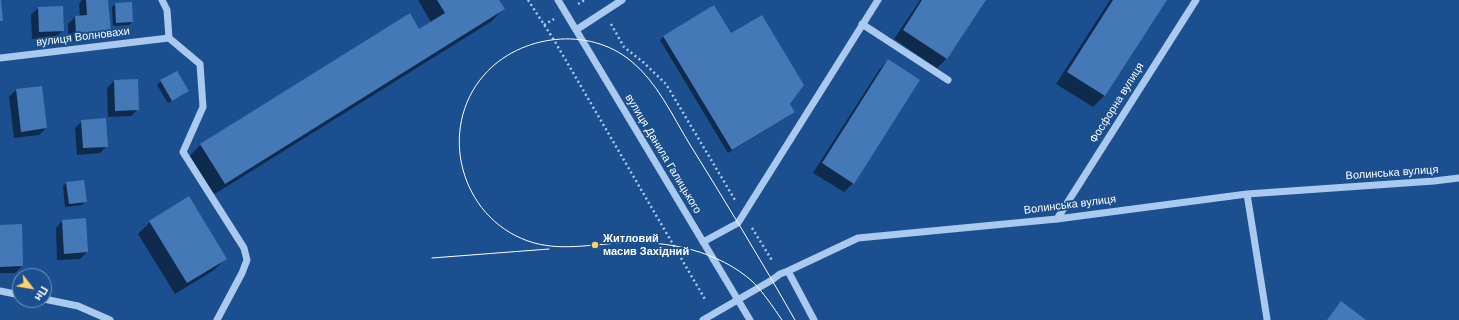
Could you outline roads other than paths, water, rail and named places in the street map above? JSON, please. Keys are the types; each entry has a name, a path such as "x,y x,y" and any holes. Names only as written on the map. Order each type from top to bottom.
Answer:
{"street":[{"path":"162,0 167,10 169,38 200,64 204,107 183,152 244,248 247,260 242,274 216,320"},
{"name":"вулиця Данила Галицького","path":"558,0 750,320"},
{"path":"576,30 622,0"},
{"path":"703,242 738,223 878,0"},
{"name":"Фосфорна вулиця","path":"1057,219 1196,0"},
{"path":"862,24 948,80"},
{"name":"вулиця Волновахи","path":"0,58 169,38"},
{"name":"Волинська вулиця","path":"703,320 780,274 858,238 1057,219 1247,194 1427,182 1459,178"},
{"path":"1247,194 1267,320"},
{"path":"788,271 814,320"},
{"path":"0,291 12,293"},
{"path":"52,301 78,306 110,320"}],"tram line":[{"path":"782,320 753,282 725,262 709,255 657,243 563,247 551,246 528,241 505,229 486,213 472,192 463,169 459,145 461,120 470,97 484,75 499,61 516,51 535,43 555,40 576,39 595,43 614,50 631,61 649,79 663,99 795,320"},
{"path":"432,258 549,249"}],"place":[{"name":"Житловий масив Західний","path":"595,245"}]}
